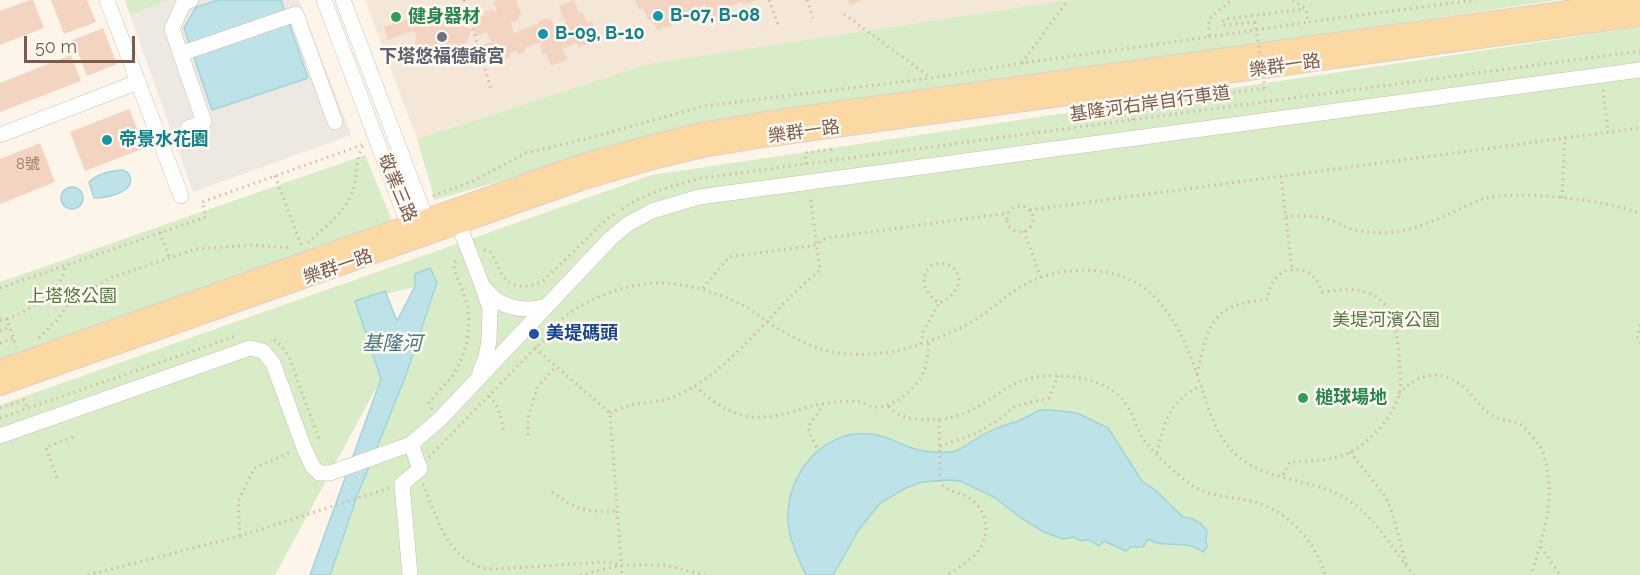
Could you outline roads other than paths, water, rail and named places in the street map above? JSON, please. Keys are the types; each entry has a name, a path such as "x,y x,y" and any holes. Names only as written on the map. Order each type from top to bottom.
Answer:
{"main road":[{"name":"樂群一路","path":"456,217 577,165 701,132 794,117 1640,0"},
{"name":"樂群一路","path":"0,369 420,227 649,161 703,148 782,135 1640,17"},
{"name":"樂群一路","path":"0,386 420,227"}],"street":[{"path":"107,0 181,196"},
{"path":"188,128 204,122 172,29 183,4 191,0"},
{"name":"敬業三路","path":"324,0 420,227"},
{"name":"敬業三路","path":"343,0 420,227"},
{"path":"180,54 296,14 335,122"},
{"path":"0,436 250,348 263,351 273,363 313,467 319,473 330,473 411,444 440,419 476,382 612,237 628,224 652,211 699,197 1640,70"},
{"path":"0,135 138,82"},
{"path":"456,217 490,309 486,357 476,382"},
{"path":"482,285 490,296 507,305 528,310 544,307"},
{"path":"410,575 402,484 420,469 411,444"}],"water":[{"path":"218,0 281,0 308,78 212,110 184,28 196,7"},
{"path":"123,170 130,177 128,187 124,191 94,198 89,182 105,173"},
{"path":"72,187 80,190 83,198 80,206 72,209 64,206 61,198 64,190"},
{"name":"基隆河","path":"430,268 437,282 406,375 358,494 330,575 310,575 381,379 355,301 385,291 397,321 415,286 415,274"},
{"path":"1040,410 1077,413 1108,428 1142,481 1155,490 1183,517 1193,519 1207,531 1207,547 1203,552 1189,546 1162,544 1148,539 1143,547 1131,547 1126,551 1104,541 1099,546 1074,537 1063,539 1044,532 994,497 960,481 948,480 922,482 880,503 858,531 833,575 806,575 790,533 789,502 801,471 823,447 853,434 870,434 886,437 919,450 950,452 992,430 1019,421"}],"place":[{"name":"B-07, B-08","path":"658,16"},
{"name":"健身器材","path":"396,17"},
{"name":"B-09, B-10","path":"543,34"},
{"name":"下塔悠福德爺宮","path":"442,37"},
{"name":"帝景水花園","path":"107,140"},
{"name":"美堤碼頭","path":"534,334"},
{"name":"槌球場地","path":"1303,398"}],"park label":[{"name":"上塔悠公園","path":"72,297"},
{"name":"美堤河濱公園","path":"1386,321"}]}
